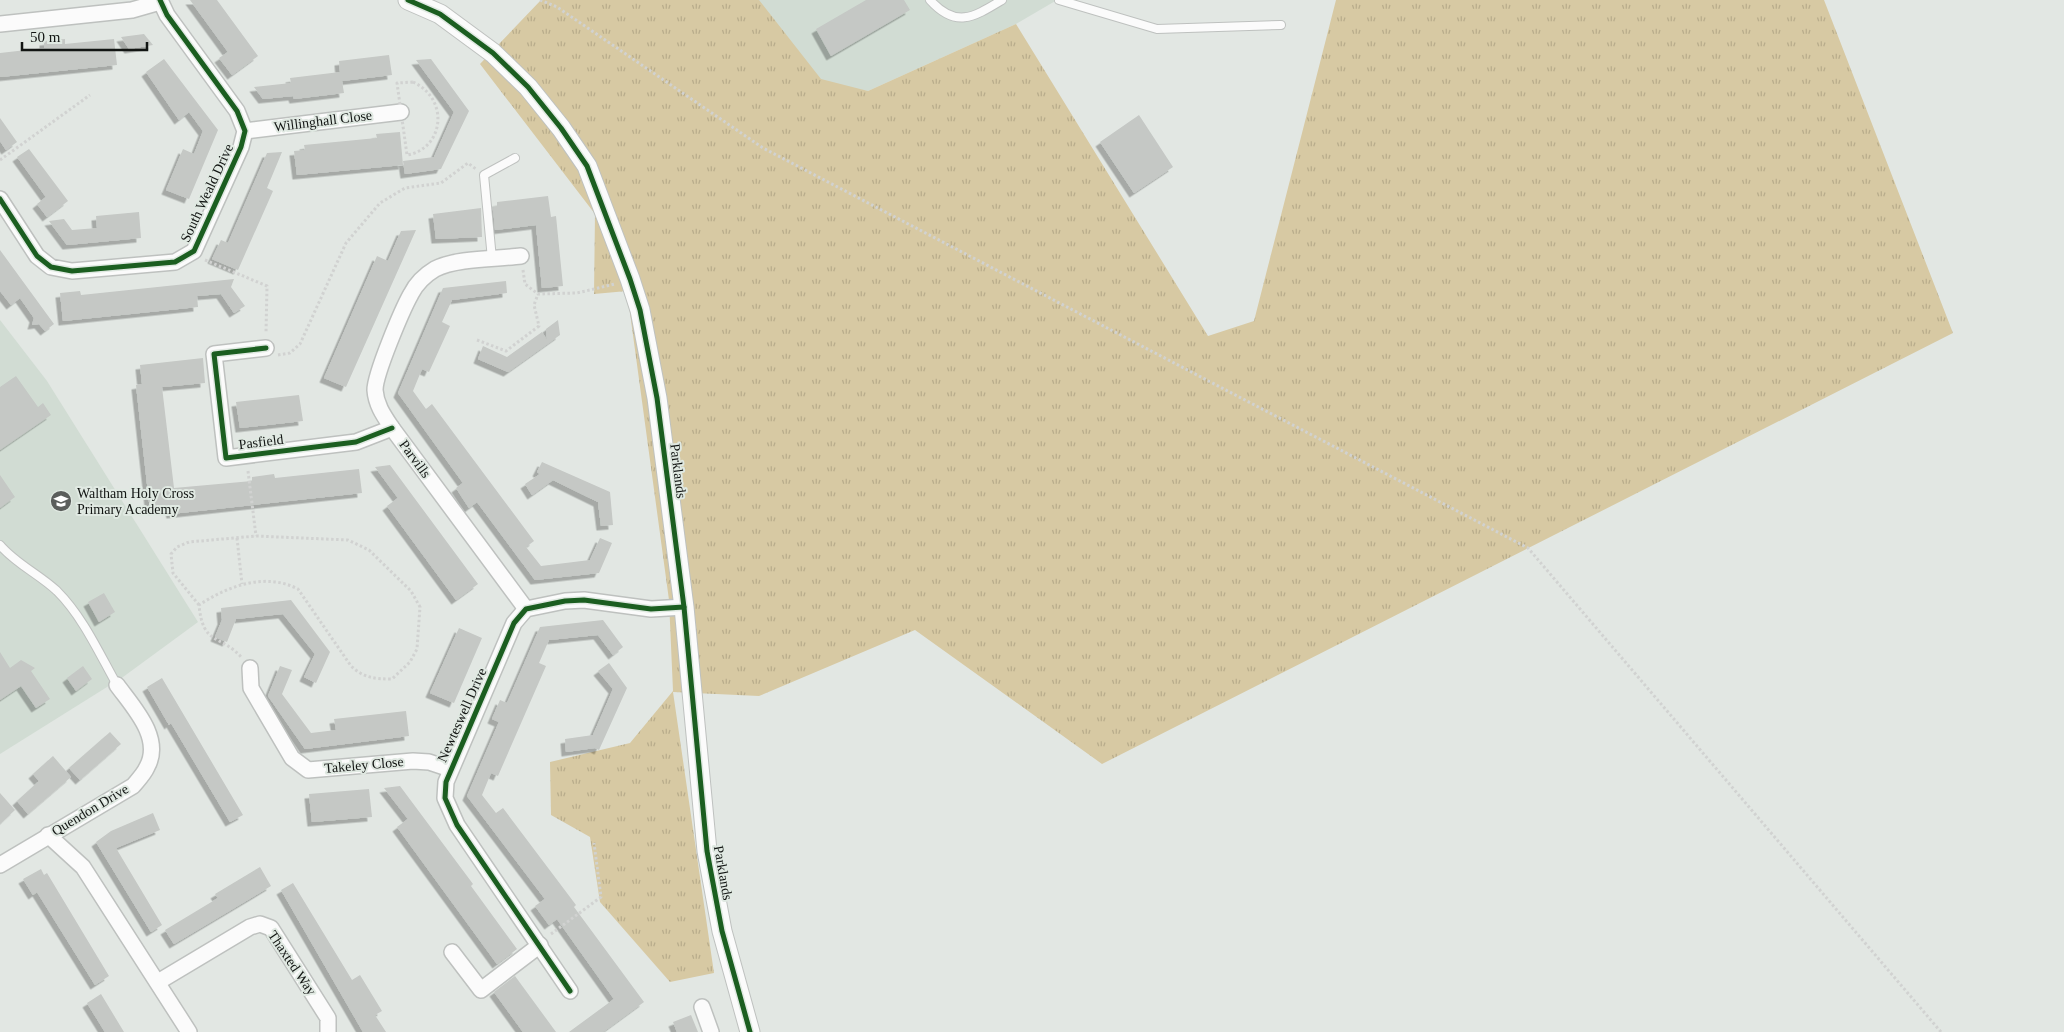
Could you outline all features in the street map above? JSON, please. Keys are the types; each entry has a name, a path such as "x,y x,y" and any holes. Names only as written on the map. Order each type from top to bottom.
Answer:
{"street":[{"name":"Parklands","path":"408,0 440,14 493,53 528,87 562,128 587,166 640,310 657,398 684,607 707,851 722,931 750,1032"},
{"path":"0,24 132,10 160,1"},
{"name":"South Weald Drive","path":"0,199 37,256 51,267 72,271 175,262 194,252 241,147 245,131 237,111 167,15 160,1"},
{"name":"Willinghall Close","path":"245,131 401,112"},
{"name":"Parvills","path":"521,256 454,263 436,269 423,278 411,293 377,375 375,390 378,406 392,428 526,610"},
{"name":"Pasfield","path":"266,348 214,354 226,458 356,442 392,428"},
{"path":"526,610 543,604 584,600 651,609 684,607"},
{"name":"Newteswell Drive","path":"526,610 514,623 450,769 446,782 445,798 450,813 570,991"},
{"name":"Takeley Close","path":"250,668 251,688 292,758 308,770 412,761 429,762 450,769"},
{"name":"Quendon Drive","path":"0,865 133,786 148,766 152,742 144,721 118,685"},
{"path":"48,835 83,867 189,1032"},
{"name":"Thaxted Way","path":"158,982 250,927 260,924 271,928 328,1018 328,1032"},
{"path":"452,952 481,990 540,946"},
{"path":"702,1007 710,1032"}],"lane":[{"path":"930,0 938,9 958,19 969,19 1002,0"},
{"path":"1059,0 1157,29 1281,25"},
{"path":"492,259 484,175 515,158"},
{"path":"0,545 10,557 56,591 78,616 118,685"}],"path":[{"path":"540,0 557,7 763,148 1528,548 1941,1032"},
{"path":"1,158 90,95"},
{"path":"194,252 201,258 267,286 266,348 273,356 290,354 300,344 346,243 380,203 404,188 441,183 468,163 484,175"},
{"path":"521,256 525,284 538,294 577,293 630,280"},
{"path":"477,340 506,350 539,326 534,305 538,294"},
{"path":"246,455 256,536"},
{"path":"199,605 220,592 242,584 285,583 298,590 351,666 362,676 377,679 392,679 410,662 418,650 420,607 411,591 369,550 348,540 256,536 189,542 177,547 171,554 173,573 199,605 200,620 211,638 232,647 250,668"},
{"path":"237,538 242,584"},
{"path":"540,946 551,934 602,897 594,843"}],"shaded area":[{"path":"758,0 1057,0 1016,24 868,91 822,83"},
{"name":"Waltham Holy Cross Primary Academy","path":"0,320 47,381 198,622 123,677 0,754"}],"green space":[{"path":"541,0 759,0 821,79 868,91 1016,24 1208,336 1254,321 1336,0 1824,0 1953,333 1102,764 915,630 759,696 673,692 714,973 670,982 600,902 590,837 551,815 550,762 630,743 673,691 669,600 627,291 594,294 595,214 480,64"}],"building":[{"path":"190,0 217,0 258,56 232,75 219,58 228,52"},
{"path":"866,0 904,0 910,10 831,56 816,29"},
{"path":"144,34 153,45 129,49 121,37"},
{"path":"65,39 65,44 114,39 117,65 0,77 0,53 44,48 44,41"},
{"path":"389,55 392,75 342,81 344,93 294,99 293,96 263,99 254,87 291,83 290,78 340,72 339,61"},
{"path":"164,59 218,130 189,199 166,190 183,149 194,154 203,131 189,112 179,120 146,72"},
{"path":"431,59 469,111 441,169 405,174 403,161 434,157 454,112 416,60"},
{"path":"1139,115 1173,167 1134,193 1100,142"},
{"path":"0,118 17,142 6,150 0,141"},
{"path":"400,132 403,165 297,175 294,151 305,150 304,145 377,138 376,134"},
{"path":"29,149 68,201 47,217 37,204 46,197 17,157"},
{"path":"282,152 267,188 273,191 238,270 212,259 221,240 228,243 267,153"},
{"path":"548,196 551,217 556,216 563,286 542,288 536,225 495,230 493,207 497,206 497,202"},
{"path":"481,208 482,237 436,239 433,214"},
{"path":"139,212 141,238 67,245 49,221 64,219 72,230 97,228 96,216"},
{"path":"416,230 346,387 324,378 377,256 388,261 401,231"},
{"path":"0,250 54,324 45,331 39,324 32,325 34,318 20,298 11,305 0,291"},
{"path":"234,279 231,287 245,306 234,313 221,294 197,296 198,307 63,321 60,293 80,291 81,295"},
{"path":"506,281 507,293 452,300 442,322 450,326 429,372 422,369 413,391 426,409 432,404 534,541 526,547 541,566 590,560 600,538 612,543 599,573 535,580 477,502 469,508 456,488 463,483 398,393 443,288"},
{"path":"558,320 560,335 508,372 478,359 483,346 507,357 542,332 547,340 546,329"},
{"path":"203,358 205,383 162,387 174,488 252,481 252,477 274,474 275,478 359,469 362,493 171,514 170,509 150,511 136,385 142,384 140,365"},
{"path":"16,376 38,407 43,403 51,415 0,450 0,387"},
{"path":"299,395 303,421 240,428 236,402"},
{"path":"542,462 610,492 613,525 601,526 598,502 553,480 532,495 525,484 540,474 537,472"},
{"path":"390,465 478,584 456,600 387,506 398,498 375,467"},
{"path":"0,475 15,497 0,508"},
{"path":"104,593 115,612 99,622 88,602"},
{"path":"291,600 330,652 316,683 304,677 315,654 283,614 236,619 227,642 215,637 222,620 221,608"},
{"path":"603,620 623,647 613,655 598,635 549,640 539,663 546,666 498,776 491,773 482,795 496,813 503,808 576,905 574,907 644,1002 603,1032 569,1032 614,999 557,919 549,925 535,906 545,899 467,796 499,722 492,719 500,700 507,703 540,627"},
{"path":"459,628 482,638 454,703 430,693"},
{"path":"0,652 10,668 21,660 35,668 31,671 50,699 36,708 21,686 0,700"},
{"path":"609,663 627,688 599,750 595,748 566,752 565,739 593,735 613,689 598,671"},
{"path":"83,666 92,679 76,691 67,678"},
{"path":"280,666 292,670 282,694 311,733 336,730 334,719 406,711 409,736 305,749 268,696"},
{"path":"162,678 243,815 230,822 171,723 169,725 147,687"},
{"path":"110,732 121,744 80,780 69,768"},
{"path":"53,756 71,777 28,814 17,801 39,781 33,774"},
{"path":"400,786 473,884 471,886 517,949 497,964 397,827 408,819 384,788"},
{"path":"369,789 372,817 312,822 309,794"},
{"path":"0,793 15,810 0,824"},
{"path":"153,813 160,830 116,848 162,925 151,932 96,842 111,831"},
{"path":"260,867 271,886 174,944 165,930 218,898 215,894"},
{"path":"41,869 44,875 47,873 109,976 95,985 37,892 33,895 23,879"},
{"path":"293,883 352,980 360,975 382,1011 375,1015 386,1032 363,1032 281,890"},
{"path":"515,976 556,1032 523,1032 494,992"},
{"path":"101,994 124,1032 105,1032 87,1003"},
{"path":"691,1015 698,1032 677,1032 673,1022"}],"cycle path":[{"path":"0,199 37,256 51,267 72,271 175,262 194,251 241,147 245,131 237,111 167,15 160,0"},
{"path":"408,0 440,14 493,53 528,87 561,128 587,166 630,279 640,310 657,398 684,607 707,851 722,931 750,1032"},
{"path":"266,348 214,354 226,458 356,442 392,428"},
{"path":"570,991 457,825 445,798 446,782 514,623 526,609 565,601 584,600 651,609 684,607"}],"place":[{"name":"Waltham Holy Cross Primary Academy","path":"61,501"}]}
